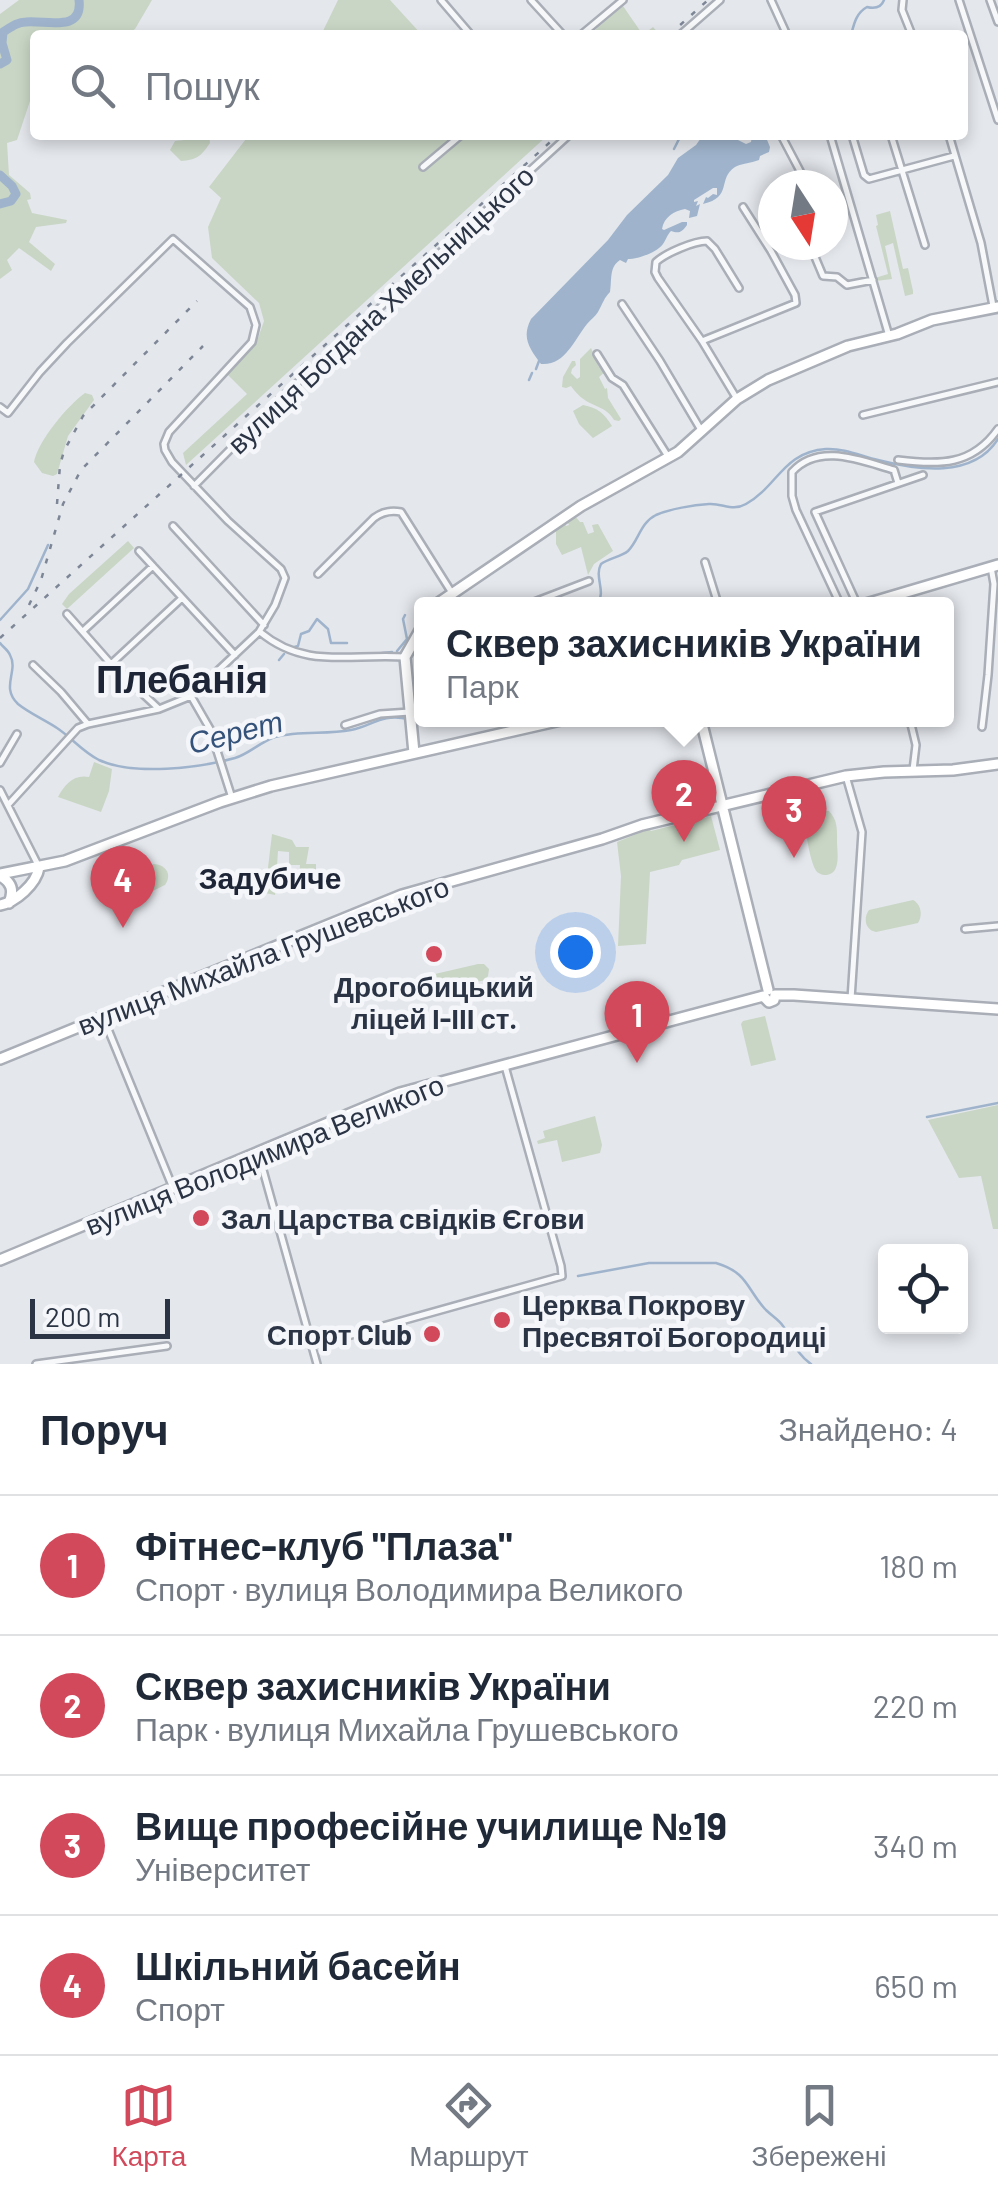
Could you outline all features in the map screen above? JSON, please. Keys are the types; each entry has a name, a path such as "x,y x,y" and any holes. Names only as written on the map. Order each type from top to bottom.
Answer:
{"street":[{"path":"441,0 467,30"},
{"path":"530,0 558,30"},
{"path":"608,0 614,7"},
{"path":"587,30 623,0"},
{"path":"686,30 720,0"},
{"path":"771,0 784,30"},
{"path":"959,0 998,120"},
{"path":"990,0 998,22"},
{"path":"902,2 910,30"},
{"path":"423,167 454,140"},
{"name":"вулиця Богдана Хмельницького","path":"194,486 282,397 564,140"},
{"path":"784,140 799,170"},
{"path":"831,140 889,336"},
{"path":"854,140 867,178 954,156"},
{"path":"893,140 925,246"},
{"path":"447,597 581,506 669,458 737,400 779,374 825,354 932,320 996,308 950,140"},
{"path":"702,340 796,303 771,251 743,208"},
{"path":"0,407 8,413 66,343 173,239 246,302 256,318 256,331 252,342 166,436 166,454 285,578 261,628 191,696 160,710 88,724 68,738 8,805"},
{"path":"737,400 702,340 658,278 656,262 670,252 708,241 739,288"},
{"path":"816,260 823,276 837,278 847,285 873,280"},
{"path":"622,304 702,432"},
{"path":"597,354 612,378 623,386 669,458"},
{"path":"863,415 998,382"},
{"path":"898,460 962,459 984,446 998,429"},
{"path":"837,597 796,510 792,472 802,463 833,454 894,470 898,483"},
{"path":"854,597 814,512 924,475"},
{"path":"318,574 377,516 401,512 452,593"},
{"path":"172,526 282,648 303,656 405,657"},
{"path":"139,551 234,655"},
{"path":"704,562 716,597"},
{"path":"82,631 153,566"},
{"path":"894,597 994,566 982,727"},
{"path":"547,597 589,581"},
{"path":"111,664 182,598"},
{"path":"67,614 111,664 160,710"},
{"path":"414,641 405,657 414,754"},
{"path":"33,664 88,724"},
{"path":"191,696 210,729 232,798"},
{"path":"345,725 380,714 411,718"},
{"path":"0,875 39,868 102,848 232,798 292,781 531,727"},
{"path":"703,727 769,994"},
{"path":"912,727 916,745 912,772"},
{"path":"0,764 17,734"},
{"name":"вулиця Михайла Грушевського","path":"0,1059 402,895 642,825 846,776 998,764"},
{"path":"846,776 862,832 851,999"},
{"path":"0,790 39,868 38,876 5,904"},
{"path":"0,875 12,891 5,904"},
{"path":"965,929 998,926"},
{"name":"вулиця Володимира Великого","path":"0,1260 400,1093 769,994 998,1008"},
{"path":"103,1017 174,1188"},
{"path":"312,1346 562,1276 504,1065"},
{"path":"258,1152 317,1364"},
{"path":"36,1364 167,1346"},
{"path":"103,1355 104,1364"}],"green space":[{"path":"19,0 152,0 134,30 30,30 30,101 17,140 7,143 9,175 30,193 31,199 27,200 32,213 67,220 36,227 29,242 55,264 51,271 19,248 7,260 12,270 0,279 0,14"},
{"path":"338,0 390,0 417,30 323,30"},
{"path":"623,6 640,30 595,30"},
{"path":"245,140 543,140 186,465 183,453 247,394 227,374 257,341 264,321 259,303 212,258 208,227 221,198 209,187"},
{"path":"175,141 210,143 198,156 181,161 170,150"},
{"path":"890,211 903,269 908,268 913,291 905,296 893,243 885,246 892,279 875,278 888,274 876,215"},
{"path":"591,348 605,372 599,377 619,421 571,386 562,387 572,361 576,365 571,373 577,379 580,377 580,359"},
{"path":"85,393 94,400 68,436 57,474 42,473 34,462 41,444 62,415"},
{"path":"583,405 600,412 612,426 593,438 573,411"},
{"path":"575,516 588,534 594,532 592,525 598,524 613,551 594,564 588,575 581,547 562,555 556,544 556,528 564,523 569,525 567,521"},
{"path":"128,541 134,548 67,609 62,604 69,594"},
{"path":"94,762 112,769 101,812 58,797 70,781 89,777"},
{"path":"817,810 829,811 836,825 837,863 830,874 817,872 808,845 806,816"},
{"path":"711,816 720,850 650,872 646,944 618,946 621,876 617,842 649,829"},
{"path":"272,834 292,840 296,847 309,847 306,864 316,864 316,875 308,876 307,885 298,888 300,865 289,865 289,852 278,851 275,895 265,893"},
{"path":"154,864 167,871 165,885 131,900 113,898 110,889 115,881"},
{"path":"913,900 920,910 918,923 876,932 867,926 869,910"},
{"path":"478,964 489,969 485,980 441,991 431,987 435,974"},
{"path":"765,1016 776,1060 751,1066 741,1024"},
{"path":"998,1105 998,1229 993,1229 981,1176 959,1178 928,1120"},
{"path":"595,1116 602,1145 600,1153 562,1162 557,1140 538,1144 545,1138 543,1131"}],"water":[{"path":"700,140 738,140 746,144 767,140 770,147 759,160 735,167 718,197 703,204 706,197 717,195 717,188 713,188 694,200 698,201 696,206 700,204 697,216 689,218 690,211 685,209 670,215 662,229 687,222 680,232 671,231 663,244 642,257 616,263 610,292 597,314 563,356 541,364 527,338 531,319 668,175 678,158"}],"waterway":[{"path":"0,64 7,60 3,32 23,22 70,21 79,10 79,0"},
{"path":"853,30 860,12 867,7 875,8 884,0"},
{"path":"674,149 678,140"},
{"path":"0,175 16,194 11,201 0,204"},
{"path":"536,369 539,361"},
{"path":"529,380 532,373"},
{"name":"Серет","path":"600,597 601,564 628,551 646,522 656,515 703,505 741,506 757,497 790,463 812,451 839,450 910,467 943,468 974,461 998,439"},
{"path":"0,620 28,589 48,545"},
{"path":"397,651 407,639 405,615"},
{"path":"291,648 298,646 301,634 309,631 317,619 328,629 331,643 347,643"},
{"name":"Серет","path":"0,643 12,661 10,691 18,704 93,757 113,765 148,769 203,765 240,756 284,735 342,731 384,719 409,719"},
{"path":"382,653 392,652"},
{"path":"279,660 284,654"},
{"path":"927,1117 998,1103"},
{"path":"578,1276 649,1263 716,1263 727,1267 741,1277 811,1364"}],"railway":[{"path":"675,30 708,0"},
{"path":"0,638 552,140"},
{"path":"57,504 64,451 83,416 197,301"},
{"path":"29,605 41,580 63,504 81,470 203,346"}],"place":[{"name":"Сквер захисників України","path":"684,842"},
{"name":"Вище професійне училище №19","path":"794,858"},
{"name":"Шкільний басейн","path":"123,928"},
{"name":"Дрогобицький ліцей І-ІІІ ст.","path":"434,954"},
{"name":"Фітнес-клуб \"Плаза\"","path":"637,1063"},
{"name":"Зал Царства свідків Єгови","path":"201,1218"},
{"name":"Церква Покрову Пресвятої Богородиці","path":"502,1320"},
{"name":"Спорт Club","path":"432,1334"}],"district":[{"name":"Плебанія","path":"182,678"},
{"name":"Задубиче","path":"270,877"}]}
